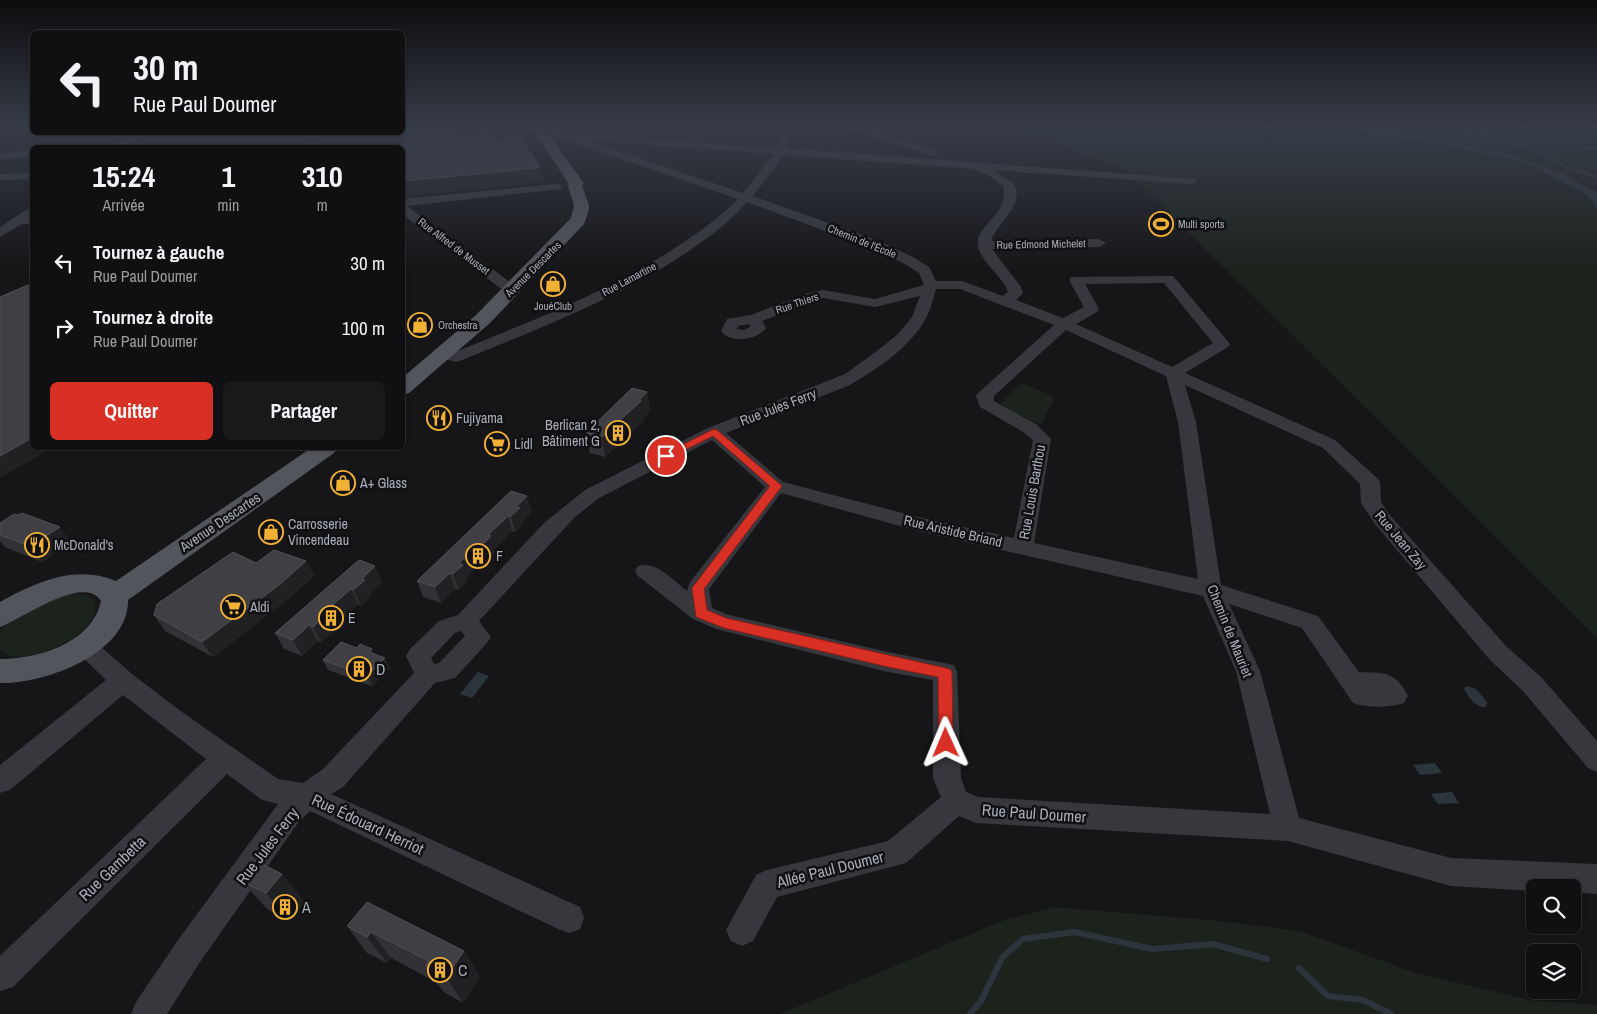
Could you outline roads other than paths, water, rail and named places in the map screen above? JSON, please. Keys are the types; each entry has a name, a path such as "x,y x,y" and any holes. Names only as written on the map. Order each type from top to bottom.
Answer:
{"main road":[{"name":"Avenue Descartes","path":"405,374 419,364 505,285 570,220 574,209 572,199 560,174"},
{"name":"Avenue Descartes","path":"405,386 444,354 513,290 576,224 582,212 580,198 565,185"},
{"name":"Avenue Descartes","path":"102,590 122,570 233,502 305,450"},
{"name":"Avenue Descartes","path":"0,616 35,595 56,587 102,590 323,450"},
{"path":"0,671 26,670 46,665 84,646 102,630 111,618 115,606 102,590"}],"street":[{"name":"Chemin de l'École","path":"677,174 724,190 752,193 874,244 925,271 930,287"},
{"name":"Rue Lamartine","path":"444,354 456,357 560,314 666,260 702,236 752,193 765,174"},
{"path":"994,174 1010,186 1009,203 996,224 985,236 984,245 1002,274 1014,285 1016,293 1006,301"},
{"path":"1102,174 1191,181"},
{"path":"0,177 30,176"},
{"path":"405,203 565,185"},
{"name":"Rue Alfred de Musset","path":"405,210 505,285"},
{"path":"0,232 30,212"},
{"path":"19,220 30,220"},
{"name":"Rue Edmond Michelet","path":"984,245 1099,243"},
{"path":"930,287 962,285 1064,324 1173,373 1222,344 1168,279 1076,280 1092,309 1064,324"},
{"name":"Rue Thiers","path":"754,319 810,297 823,294 875,303 930,287"},
{"name":"Rue Jules Ferry","path":"148,1014 189,952 288,814 306,796 333,778 427,675 446,671 479,637 466,621 550,528 592,494 714,432 842,382 860,372 896,343 917,322 930,287"},
{"name":"Rue Louis Barthou","path":"1023,547 1042,439 1033,428 996,412 986,403 985,395 1064,324"},
{"name":"Chemin de Mauriet","path":"1173,373 1187,422 1210,590 1248,671 1288,828"},
{"name":"Rue Jean Zay","path":"1173,373 1328,444 1342,456 1370,482 1371,503 1382,520 1498,653 1532,684 1597,760"},
{"name":"Rue Aristide Briand","path":"714,432 776,486 918,524 1210,590 1310,622 1352,682"},
{"path":"701,613 698,588 776,486"},
{"path":"646,571 701,613 733,625 888,662 945,672 947,778 956,801"},
{"name":"Rue Édouard Herriot","path":"84,646 123,681 224,758 272,791 306,796 569,918"},
{"path":"0,781 123,681"},
{"name":"Rue Gambetta","path":"0,975 2,976 224,758"},
{"name":"Rue Paul Doumer","path":"956,801 976,810 1288,828"},
{"name":"Allée Paul Doumer","path":"742,930 767,885 896,853 956,801"},
{"path":"1288,828 1451,872 1597,880"}],"waterway":[{"path":"1589,174 1597,177"},
{"path":"970,1014 981,1001 1002,958 1023,939 1074,932 1152,949 1213,944 1267,959"},
{"path":"1299,968 1328,996 1363,1000 1391,1014"}],"place":[{"name":"Multi sports","path":"1161,224"},
{"name":"JouéClub","path":"553,284"},
{"name":"Orchestra","path":"420,325"},
{"name":"Fujiyama","path":"439,418"},
{"name":"Berlican 2, Bâtiment G","path":"618,433"},
{"name":"Lidl","path":"497,444"},
{"name":"A+ Glass","path":"343,483"},
{"name":"Carrosserie Vincendeau","path":"271,532"},
{"name":"McDonald's","path":"37,545"},
{"name":"F","path":"478,556"},
{"name":"Aldi","path":"233,607"},
{"name":"E","path":"331,618"},
{"name":"D","path":"359,669"},
{"name":"A","path":"285,907"},
{"name":"C","path":"440,970"}]}
